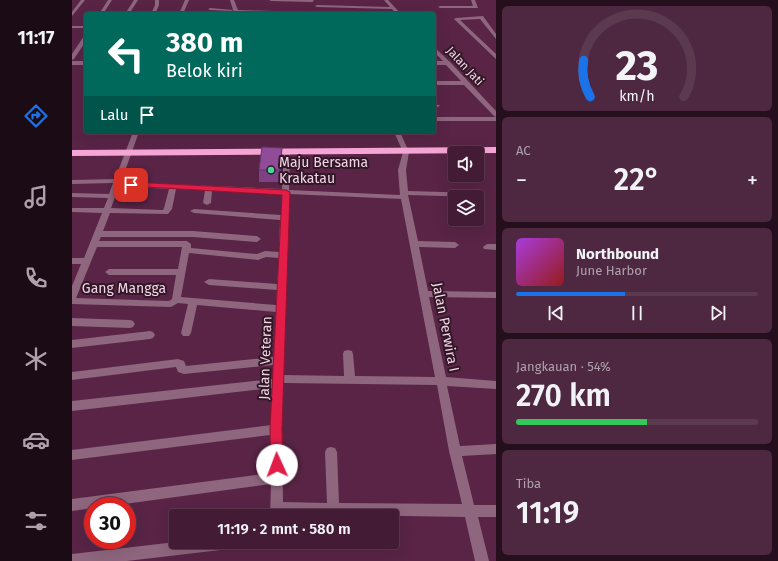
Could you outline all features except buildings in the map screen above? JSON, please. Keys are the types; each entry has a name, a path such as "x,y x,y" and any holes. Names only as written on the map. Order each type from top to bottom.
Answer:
{"highway":[{"path":"72,149 287,153 496,147"},
{"path":"72,153 129,151 496,150"}],"street":[{"path":"72,15 83,0"},
{"path":"102,12 110,0"},
{"path":"128,12 136,0"},
{"path":"154,12 157,5 157,0"},
{"path":"183,12 187,0"},
{"path":"210,9 235,12 232,0"},
{"path":"271,0 312,1 320,12"},
{"path":"386,0 397,12"},
{"path":"440,7 476,7 473,0"},
{"path":"317,6 393,8"},
{"path":"496,37 481,17 456,19 496,57"},
{"path":"72,27 84,27"},
{"path":"72,58 84,40"},
{"name":"Jalan Jati","path":"436,51 496,115"},
{"path":"72,63 84,63"},
{"path":"436,63 448,64"},
{"path":"436,83 466,83"},
{"path":"436,119 496,118"},
{"path":"72,297 76,277 94,244 135,134"},
{"path":"397,134 405,150"},
{"name":"Jalan Perwira I","path":"405,150 402,170 405,195 455,451 482,561"},
{"name":"Jalan Veteran","path":"276,509 278,361 287,153"},
{"path":"72,182 286,192 448,195"},
{"path":"72,210 165,212 168,209 173,186"},
{"path":"207,203 209,188"},
{"path":"72,195 113,196"},
{"path":"194,211 284,218"},
{"path":"98,234 193,234 257,239"},
{"path":"94,244 187,244 176,300"},
{"path":"415,244 455,245"},
{"path":"186,250 258,257 265,254 283,255"},
{"path":"72,261 86,261"},
{"path":"109,272 182,272"},
{"path":"209,282 282,287"},
{"path":"425,294 496,295"},
{"name":"Gang Mangga","path":"72,301 171,304 176,300 280,309"},
{"path":"186,333 193,302"},
{"path":"72,322 130,324"},
{"path":"72,344 150,335"},
{"path":"348,354 350,380"},
{"path":"72,376 178,363 180,364 182,370 184,370 278,361"},
{"path":"72,406 278,381 442,381 496,385"},
{"path":"72,455 276,429"},
{"path":"455,451 496,449"},
{"path":"331,452 333,508"},
{"path":"72,505 173,493 277,478"},
{"path":"319,509 496,511"},
{"path":"72,561 171,549"}],"place":[{"name":"Maju Bersama Krakatau","path":"271,170"}],"route":[{"path":"131,185 286,192 278,361 276,429 277,465"}]}
